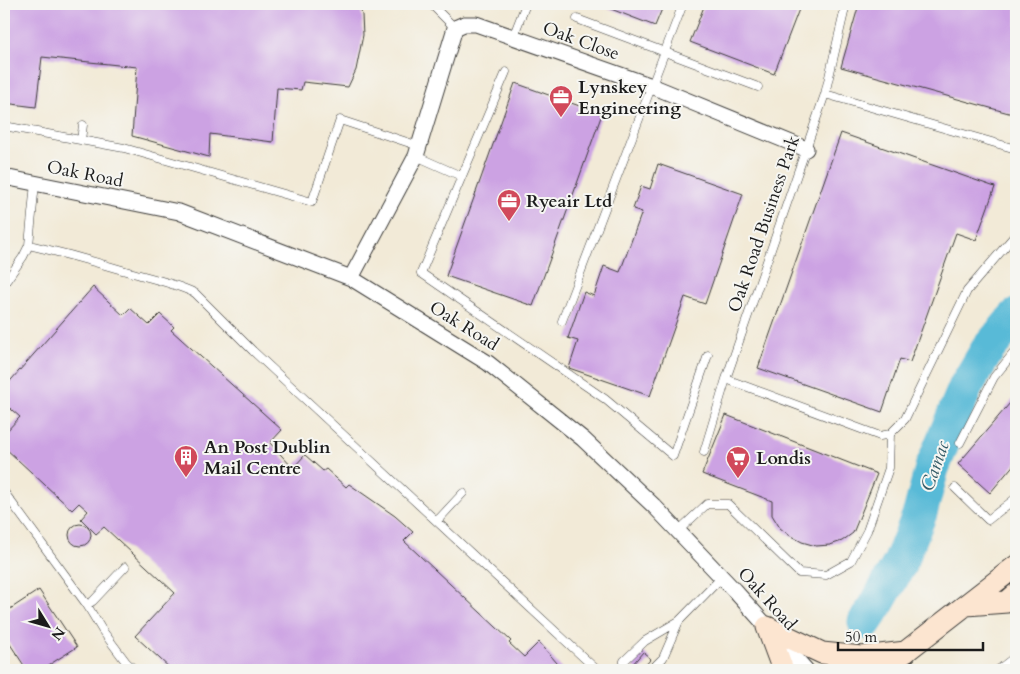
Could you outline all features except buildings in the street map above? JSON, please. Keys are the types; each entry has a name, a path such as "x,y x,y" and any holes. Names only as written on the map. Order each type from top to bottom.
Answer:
{"main road":[{"path":"882,670 903,661 966,605 1016,566"},
{"path":"966,605 1007,602 1016,594"},
{"path":"767,627 822,652 903,661"},
{"path":"767,627 783,670"}],"street":[{"name":"Oak Close","path":"456,28 464,24 476,24 652,86 806,149"},
{"path":"351,278 417,151 456,28"},
{"name":"Oak Road","path":"4,177 179,212 351,278 488,363 583,439 655,507 722,577 806,670"}],"lane":[{"path":"430,4 456,28"},
{"path":"513,37 526,4"},
{"path":"562,321 683,4"},
{"name":"Oak Road Business Park","path":"704,452 726,379 824,94 846,4"},
{"path":"577,19 758,87"},
{"path":"506,72 421,273 605,399 672,456 708,355"},
{"path":"824,94 1016,150"},
{"path":"4,126 124,148 312,202 340,120 417,151 461,176"},
{"path":"82,140 83,125"},
{"path":"4,284 29,245 35,183"},
{"path":"726,379 880,436 890,434 905,419 967,291 1016,234"},
{"path":"29,245 183,287 195,294 253,351 597,670"},
{"path":"960,443 994,377 1016,350"},
{"path":"678,531 707,504 728,504 799,573 826,575 851,561 867,531 889,468 890,434"},
{"path":"955,488 988,520 1016,498"},
{"path":"4,492 87,605 102,630 126,662 135,670"},
{"path":"436,521 463,494"},
{"path":"87,605 125,567"},
{"path":"622,670 624,661 645,641 678,621 722,577"},
{"path":"651,670 663,658 678,621"},
{"path":"998,670 1016,656"}],"waterway":[{"name":"Camac","path":"865,622 900,563 920,513 932,468 966,386 988,349 1016,316"}],"place":[{"name":"Lynskey Engineering","path":"561,118"},
{"name":"Ryeair Ltd","path":"509,222"},
{"name":"An Post Dublin Mail Centre","path":"186,478"},
{"name":"Londis","path":"738,479"}]}
